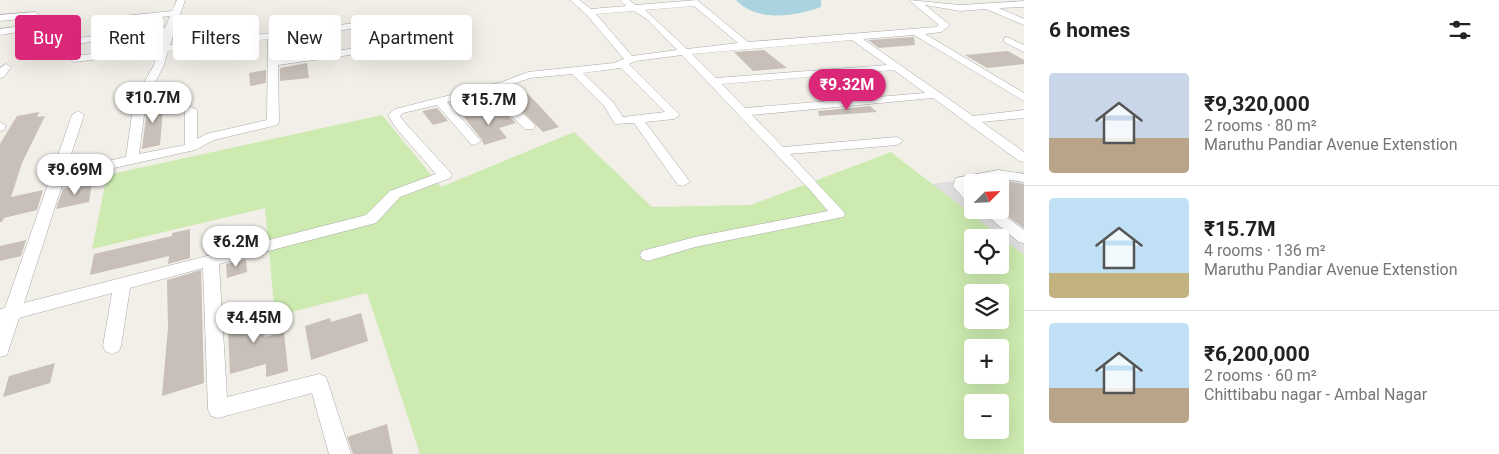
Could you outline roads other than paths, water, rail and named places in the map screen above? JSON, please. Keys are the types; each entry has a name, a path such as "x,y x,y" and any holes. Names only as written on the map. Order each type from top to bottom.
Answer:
{"street":[{"path":"132,161 140,100 159,65 169,30 181,0"},
{"path":"574,0 589,12 626,62 674,115 619,121 609,104 584,82 574,70"},
{"path":"914,0 960,8 1024,4"},
{"path":"6,314 371,219 395,194 445,175 400,125 394,115 399,111 489,89 528,75 746,45 938,30 945,25 914,0"},
{"path":"968,0 1024,22"},
{"path":"589,12 627,4 694,2 746,45"},
{"path":"627,4 645,12 743,112 838,214 695,242 648,255"},
{"path":"158,15 176,13"},
{"path":"0,18 15,17"},
{"path":"0,32 15,30"},
{"path":"81,40 169,30"},
{"path":"914,31 1024,98"},
{"path":"81,58 269,36"},
{"path":"853,36 1024,158"},
{"path":"1006,40 1024,49"},
{"path":"57,176 191,147 210,137 273,122 275,62 351,52"},
{"path":"712,82 896,67"},
{"path":"489,89 529,126"},
{"path":"743,112 936,95"},
{"path":"440,101 475,141"},
{"path":"191,110 191,147"},
{"path":"972,120 1024,114"},
{"path":"0,348 6,314 78,115"},
{"path":"637,119 683,182"},
{"path":"780,151 897,141"},
{"path":"1009,176 1024,178"},
{"path":"964,181 961,182 960,186 964,190"},
{"path":"999,219 1024,238"},
{"path":"211,260 218,409 319,383 340,454"},
{"path":"112,346 122,284"}],"water":[{"path":"736,0 821,0 821,7 800,13 777,16 755,12"}]}
